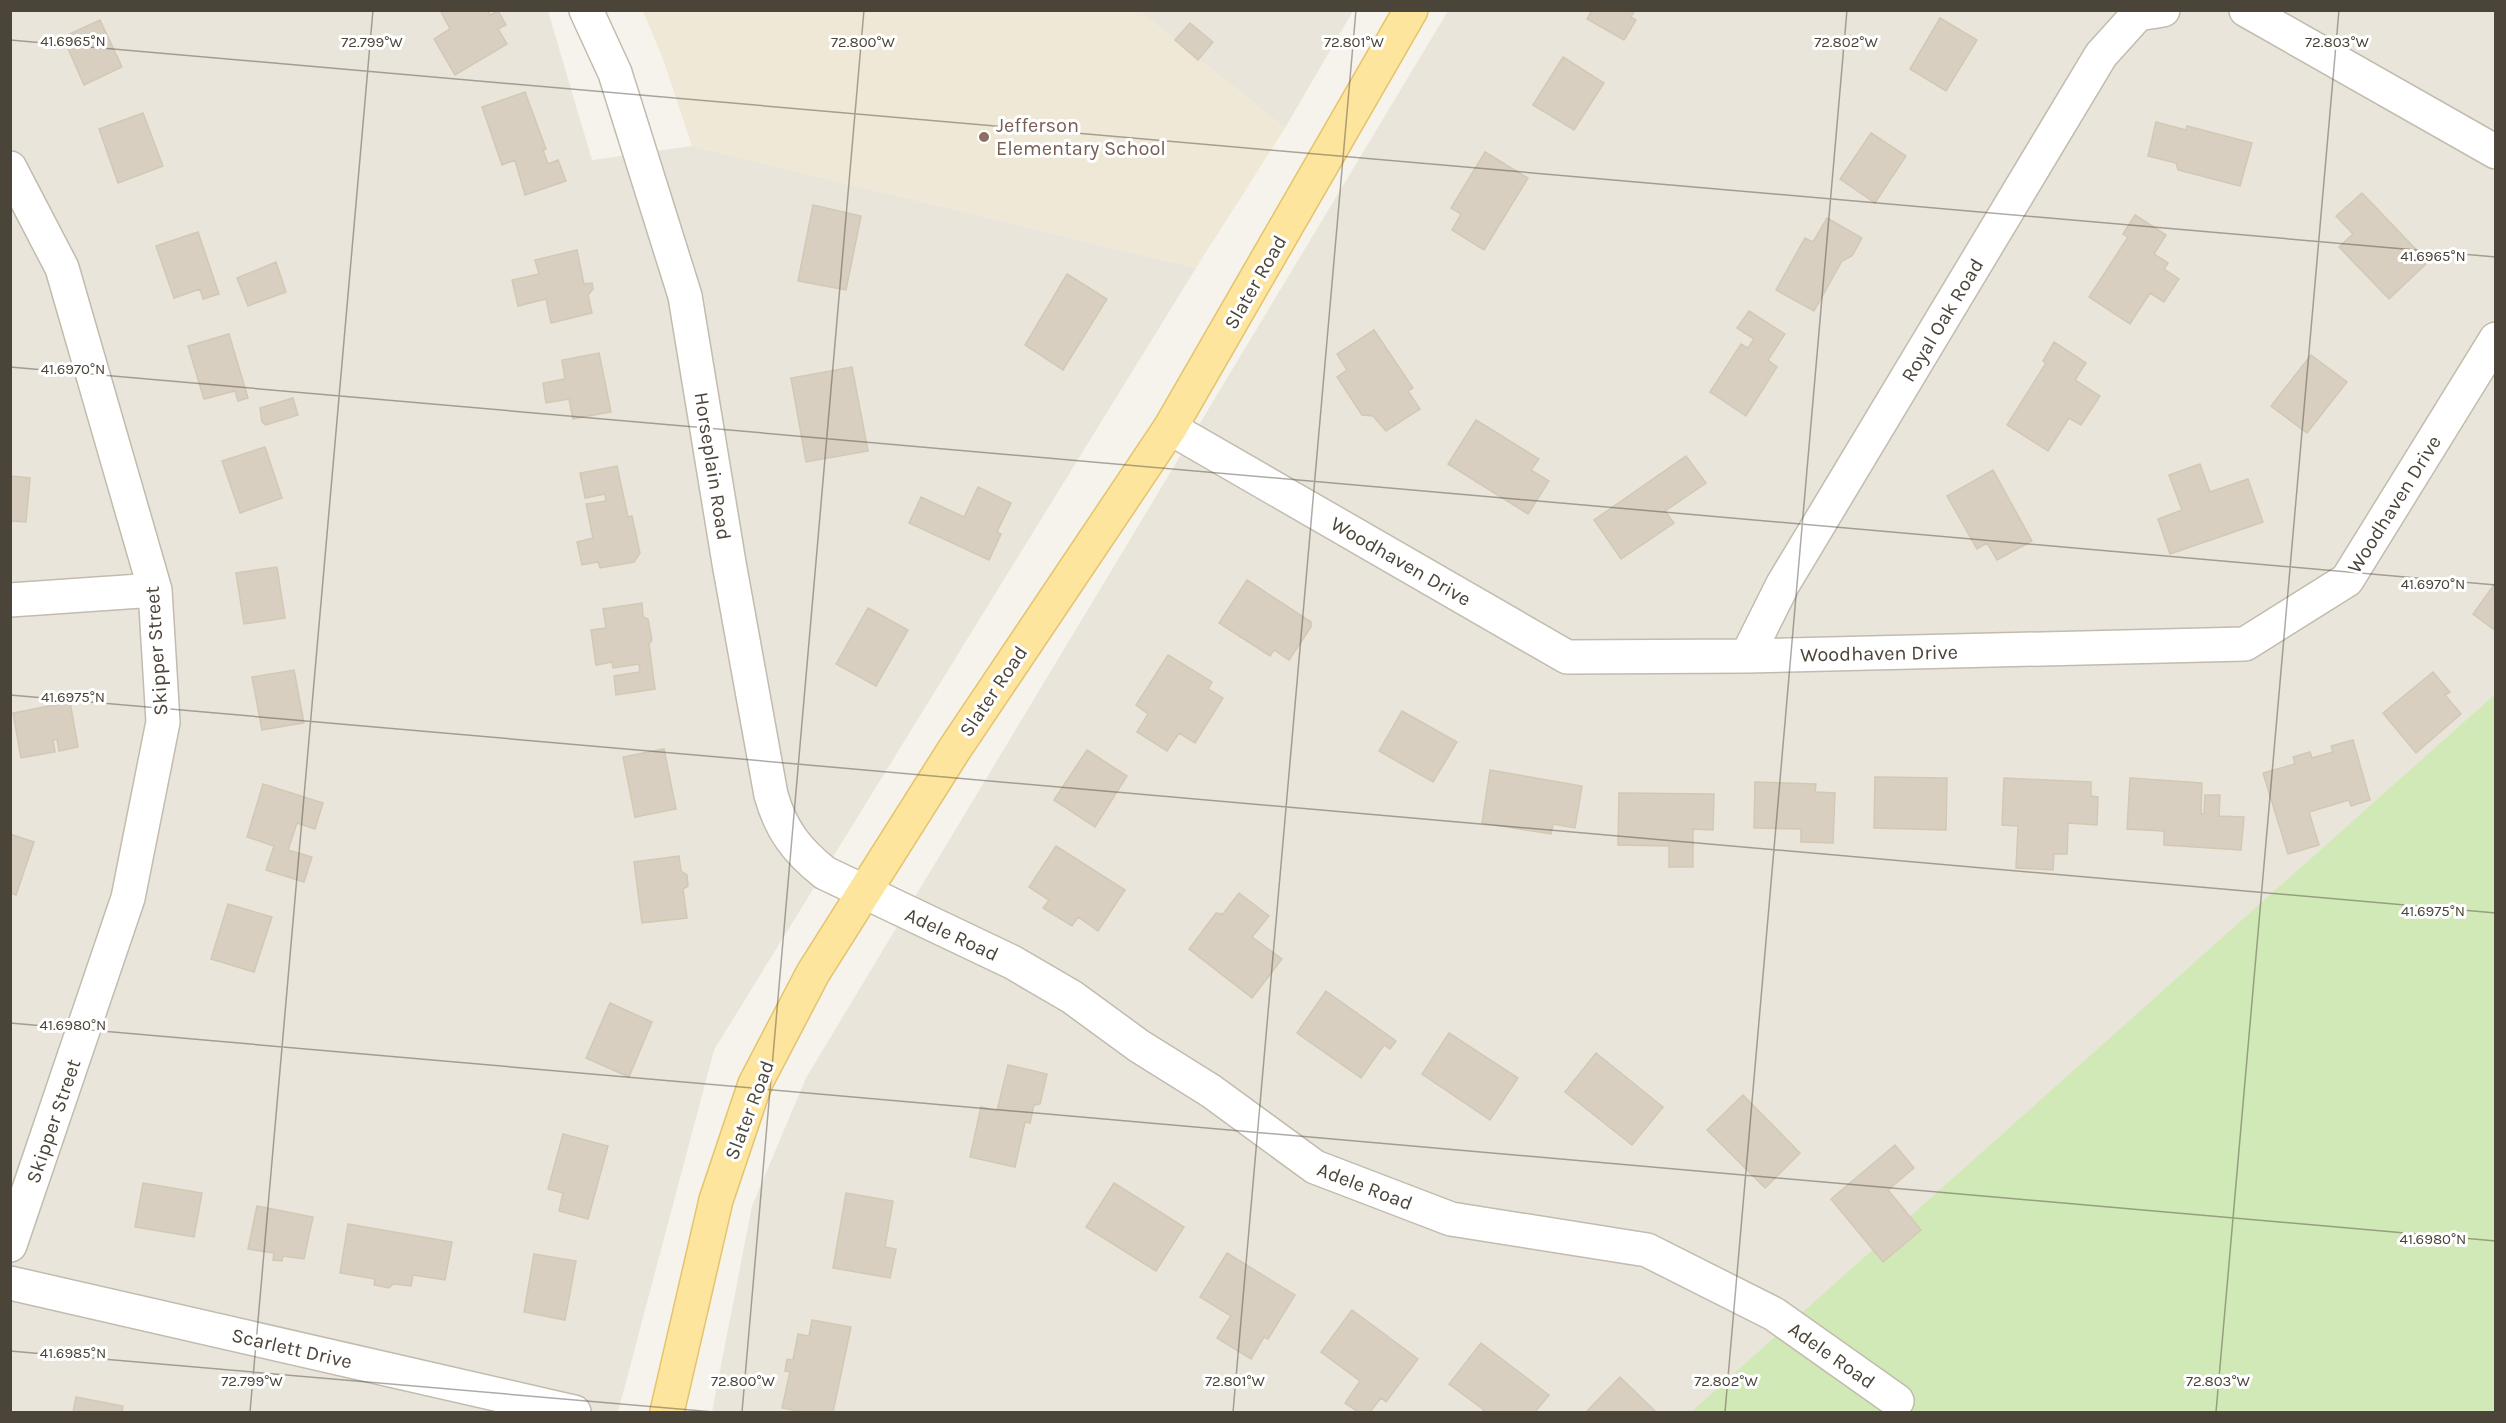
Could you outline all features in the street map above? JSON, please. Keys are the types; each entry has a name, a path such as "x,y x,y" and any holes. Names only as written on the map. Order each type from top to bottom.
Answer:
{"main road":[{"name":"Slater Road","path":"668,1413 716,1200 755,1084 813,973 954,750 1170,428 1411,10"}],"street":[{"name":"Horseplain Road","path":"586,10 615,73 685,296 729,563 771,795 779,821 806,859 825,873 864,892"},
{"name":"Royal Oak Road","path":"1747,656 1783,584 2101,55 2138,14 2163,10"},
{"path":"2246,10 2496,152"},
{"name":"Skipper Street","path":"10,168 63,268 155,590 163,722 128,898 10,1245"},
{"name":"Woodhaven Drive","path":"1170,428 1567,657 1747,656 2245,644 2348,580 2496,339"},
{"path":"10,600 155,590"},
{"name":"Adele Road","path":"864,892 1012,962 1072,997 1139,1046 1211,1091 1315,1167 1451,1219 1647,1250 1774,1314 1897,1401"},
{"name":"Scarlett Drive","path":"10,1283 574,1413"}],"shaded area":[{"path":"10,11 548,11 592,160 692,146 1196,268 714,1050 618,1412 11,1412"},
{"name":"Jefferson Elementary School","path":"643,11 1139,11 1285,128 1196,268 692,146 663,59"},
{"path":"1139,11 1353,11 1285,128"},
{"path":"1448,11 2495,11 2495,694 1696,1412 712,1412 752,1206 806,1078"}],"green space":[{"path":"2495,694 2495,1412 1691,1412"}],"building":[{"path":"440,10 488,10 490,15 498,11 506,25 498,29 507,44 455,75 434,39 450,29"},
{"path":"1592,10 1635,10 1631,17 1636,20 1624,40 1587,19"},
{"path":"1940,18 1977,40 1946,91 1910,69"},
{"path":"100,20 122,67 84,85 63,37"},
{"path":"1190,23 1213,42 1198,60 1175,40"},
{"path":"1563,57 1604,83 1574,130 1533,105"},
{"path":"525,92 546,149 543,150 548,164 558,160 566,181 525,195 515,160 502,165 482,107"},
{"path":"143,113 163,166 118,183 99,129"},
{"path":"2156,122 2186,130 2187,126 2252,143 2240,186 2178,170 2176,163 2148,156"},
{"path":"1871,133 1906,156 1875,203 1840,179"},
{"path":"1485,152 1528,178 1484,250 1452,230 1461,214 1451,208"},
{"path":"2362,193 2428,262 2389,299 2339,247 2353,234 2336,216"},
{"path":"813,205 861,216 846,290 798,281"},
{"path":"2135,215 2166,235 2154,254 2168,263 2164,269 2179,279 2164,302 2150,293 2130,324 2089,297 2128,237 2123,234"},
{"path":"1827,218 1862,238 1852,256 1842,261 1814,311 1776,290 1805,238 1813,242"},
{"path":"198,232 219,294 203,299 200,289 174,298 156,246"},
{"path":"577,250 584,284 592,283 593,289 588,295 592,313 551,323 546,299 518,306 512,280 539,274 535,260"},
{"path":"276,262 286,292 248,306 237,278"},
{"path":"1067,274 1107,299 1063,370 1025,345"},
{"path":"1749,311 1785,334 1768,360 1777,367 1746,416 1710,392 1741,344 1748,348 1754,339 1737,328"},
{"path":"1374,330 1413,388 1408,391 1420,409 1386,431 1373,416 1362,415 1337,377 1347,370 1337,354"},
{"path":"229,334 248,398 238,401 235,391 204,399 188,346"},
{"path":"2054,342 2086,363 2075,380 2100,396 2081,425 2069,418 2048,451 2007,425 2046,363 2043,361"},
{"path":"599,353 611,412 573,419 569,399 546,403 543,383 565,379 562,360"},
{"path":"2311,355 2347,382 2307,433 2271,406"},
{"path":"852,367 868,451 806,462 791,378"},
{"path":"293,398 298,415 266,425 262,422 260,408"},
{"path":"1476,420 1539,459 1531,470 1549,481 1528,514 1448,464"},
{"path":"265,447 282,498 240,513 222,461"},
{"path":"1686,456 1706,483 1665,511 1674,523 1621,559 1594,520"},
{"path":"2200,464 2210,492 2248,479 2263,522 2170,554 2158,519 2182,510 2169,475"},
{"path":"617,466 628,517 632,516 640,553 634,562 600,568 598,562 582,565 577,542 593,538 586,504 606,501 605,494 585,498 580,473"},
{"path":"1993,470 2032,541 1997,560 1987,543 1977,549 1947,496"},
{"path":"10,476 30,478 26,522 10,521"},
{"path":"978,487 1011,503 997,532 1001,534 989,560 909,523 921,497 964,517"},
{"path":"277,567 285,618 244,624 236,573"},
{"path":"1247,580 1311,622 1311,627 1289,660 1274,650 1270,656 1219,623"},
{"path":"2496,582 2496,625 2493,629 2473,614"},
{"path":"642,603 643,617 648,619 652,640 649,644 655,689 616,695 614,676 640,672 639,664 613,668 612,662 596,665 591,630 606,628 603,609"},
{"path":"868,608 908,630 876,686 836,664"},
{"path":"1168,655 1212,682 1208,689 1223,698 1195,743 1179,733 1167,751 1137,732 1148,714 1136,705"},
{"path":"294,670 304,723 262,730 252,677"},
{"path":"2433,672 2450,692 2445,695 2461,714 2416,753 2383,713"},
{"path":"70,702 78,747 59,751 57,739 53,740 55,752 21,758 13,713"},
{"path":"1402,711 1457,742 1433,782 1379,751"},
{"path":"2353,740 2370,800 2351,806 2349,800 2309,812 2319,845 2288,854 2263,773 2295,764 2293,757 2310,752 2312,758 2333,752 2331,746"},
{"path":"664,749 676,809 635,817 623,757"},
{"path":"1087,750 1127,776 1095,827 1054,800"},
{"path":"1490,770 1582,786 1575,828 1553,824 1551,834 1482,823"},
{"path":"1875,777 1947,778 1946,830 1874,828"},
{"path":"2004,778 2091,782 2091,796 2098,797 2097,825 2068,823 2067,854 2054,854 2053,870 2016,868 2018,826 2002,825"},
{"path":"2130,778 2202,783 2201,814 2204,814 2205,795 2220,795 2219,816 2244,817 2241,850 2164,845 2164,831 2127,829"},
{"path":"1755,782 1816,784 1815,792 1835,793 1833,843 1801,842 1801,829 1754,828"},
{"path":"263,784 323,803 315,829 297,823 288,850 312,857 304,882 266,870 274,846 247,837"},
{"path":"1619,793 1714,794 1713,830 1693,829 1693,867 1669,867 1669,846 1618,845"},
{"path":"10,834 34,842 16,895 10,893"},
{"path":"1056,846 1125,890 1098,931 1078,917 1072,926 1043,908 1049,900 1029,887"},
{"path":"679,856 681,871 687,875 688,886 683,889 687,918 642,923 634,862"},
{"path":"1239,893 1269,916 1252,937 1282,959 1252,998 1189,949 1216,913 1223,914"},
{"path":"228,904 272,917 254,972 211,959"},
{"path":"1326,991 1396,1041 1390,1049 1384,1045 1361,1078 1297,1033"},
{"path":"610,1003 652,1022 629,1077 586,1058"},
{"path":"1449,1033 1518,1078 1490,1120 1422,1074"},
{"path":"1596,1053 1663,1107 1632,1145 1565,1092"},
{"path":"1008,1065 1047,1074 1040,1104 1034,1105 1030,1123 1025,1122 1015,1167 970,1157 981,1107 997,1111"},
{"path":"1743,1095 1800,1153 1765,1188 1707,1130"},
{"path":"563,1134 608,1146 588,1219 559,1211 563,1193 548,1189"},
{"path":"1895,1145 1914,1168 1888,1190 1921,1230 1883,1262 1831,1199"},
{"path":"143,1183 202,1193 194,1237 135,1227"},
{"path":"1114,1183 1184,1227 1156,1271 1086,1227"},
{"path":"846,1193 893,1201 885,1247 896,1249 890,1278 833,1268"},
{"path":"257,1206 313,1217 304,1259 283,1256 282,1261 273,1260 274,1253 248,1249"},
{"path":"348,1224 452,1242 445,1280 413,1275 411,1286 393,1284 389,1288 374,1285 375,1279 340,1273"},
{"path":"1227,1253 1295,1295 1268,1339 1264,1337 1251,1359 1217,1338 1231,1316 1200,1297"},
{"path":"534,1254 576,1261 565,1320 524,1312"},
{"path":"1352,1310 1418,1359 1386,1402 1381,1398 1370,1412 1358,1412 1345,1403 1360,1381 1321,1352"},
{"path":"812,1320 851,1327 833,1412 804,1412 782,1408 790,1372 785,1371 787,1359 793,1360 798,1334 809,1336"},
{"path":"1481,1343 1549,1395 1535,1412 1482,1412 1484,1410 1449,1384"},
{"path":"1620,1377 1656,1412 1586,1412"},
{"path":"76,1397 123,1406 122,1412 73,1412"}],"place":[{"name":"Jefferson Elementary School","path":"984,137"}]}
